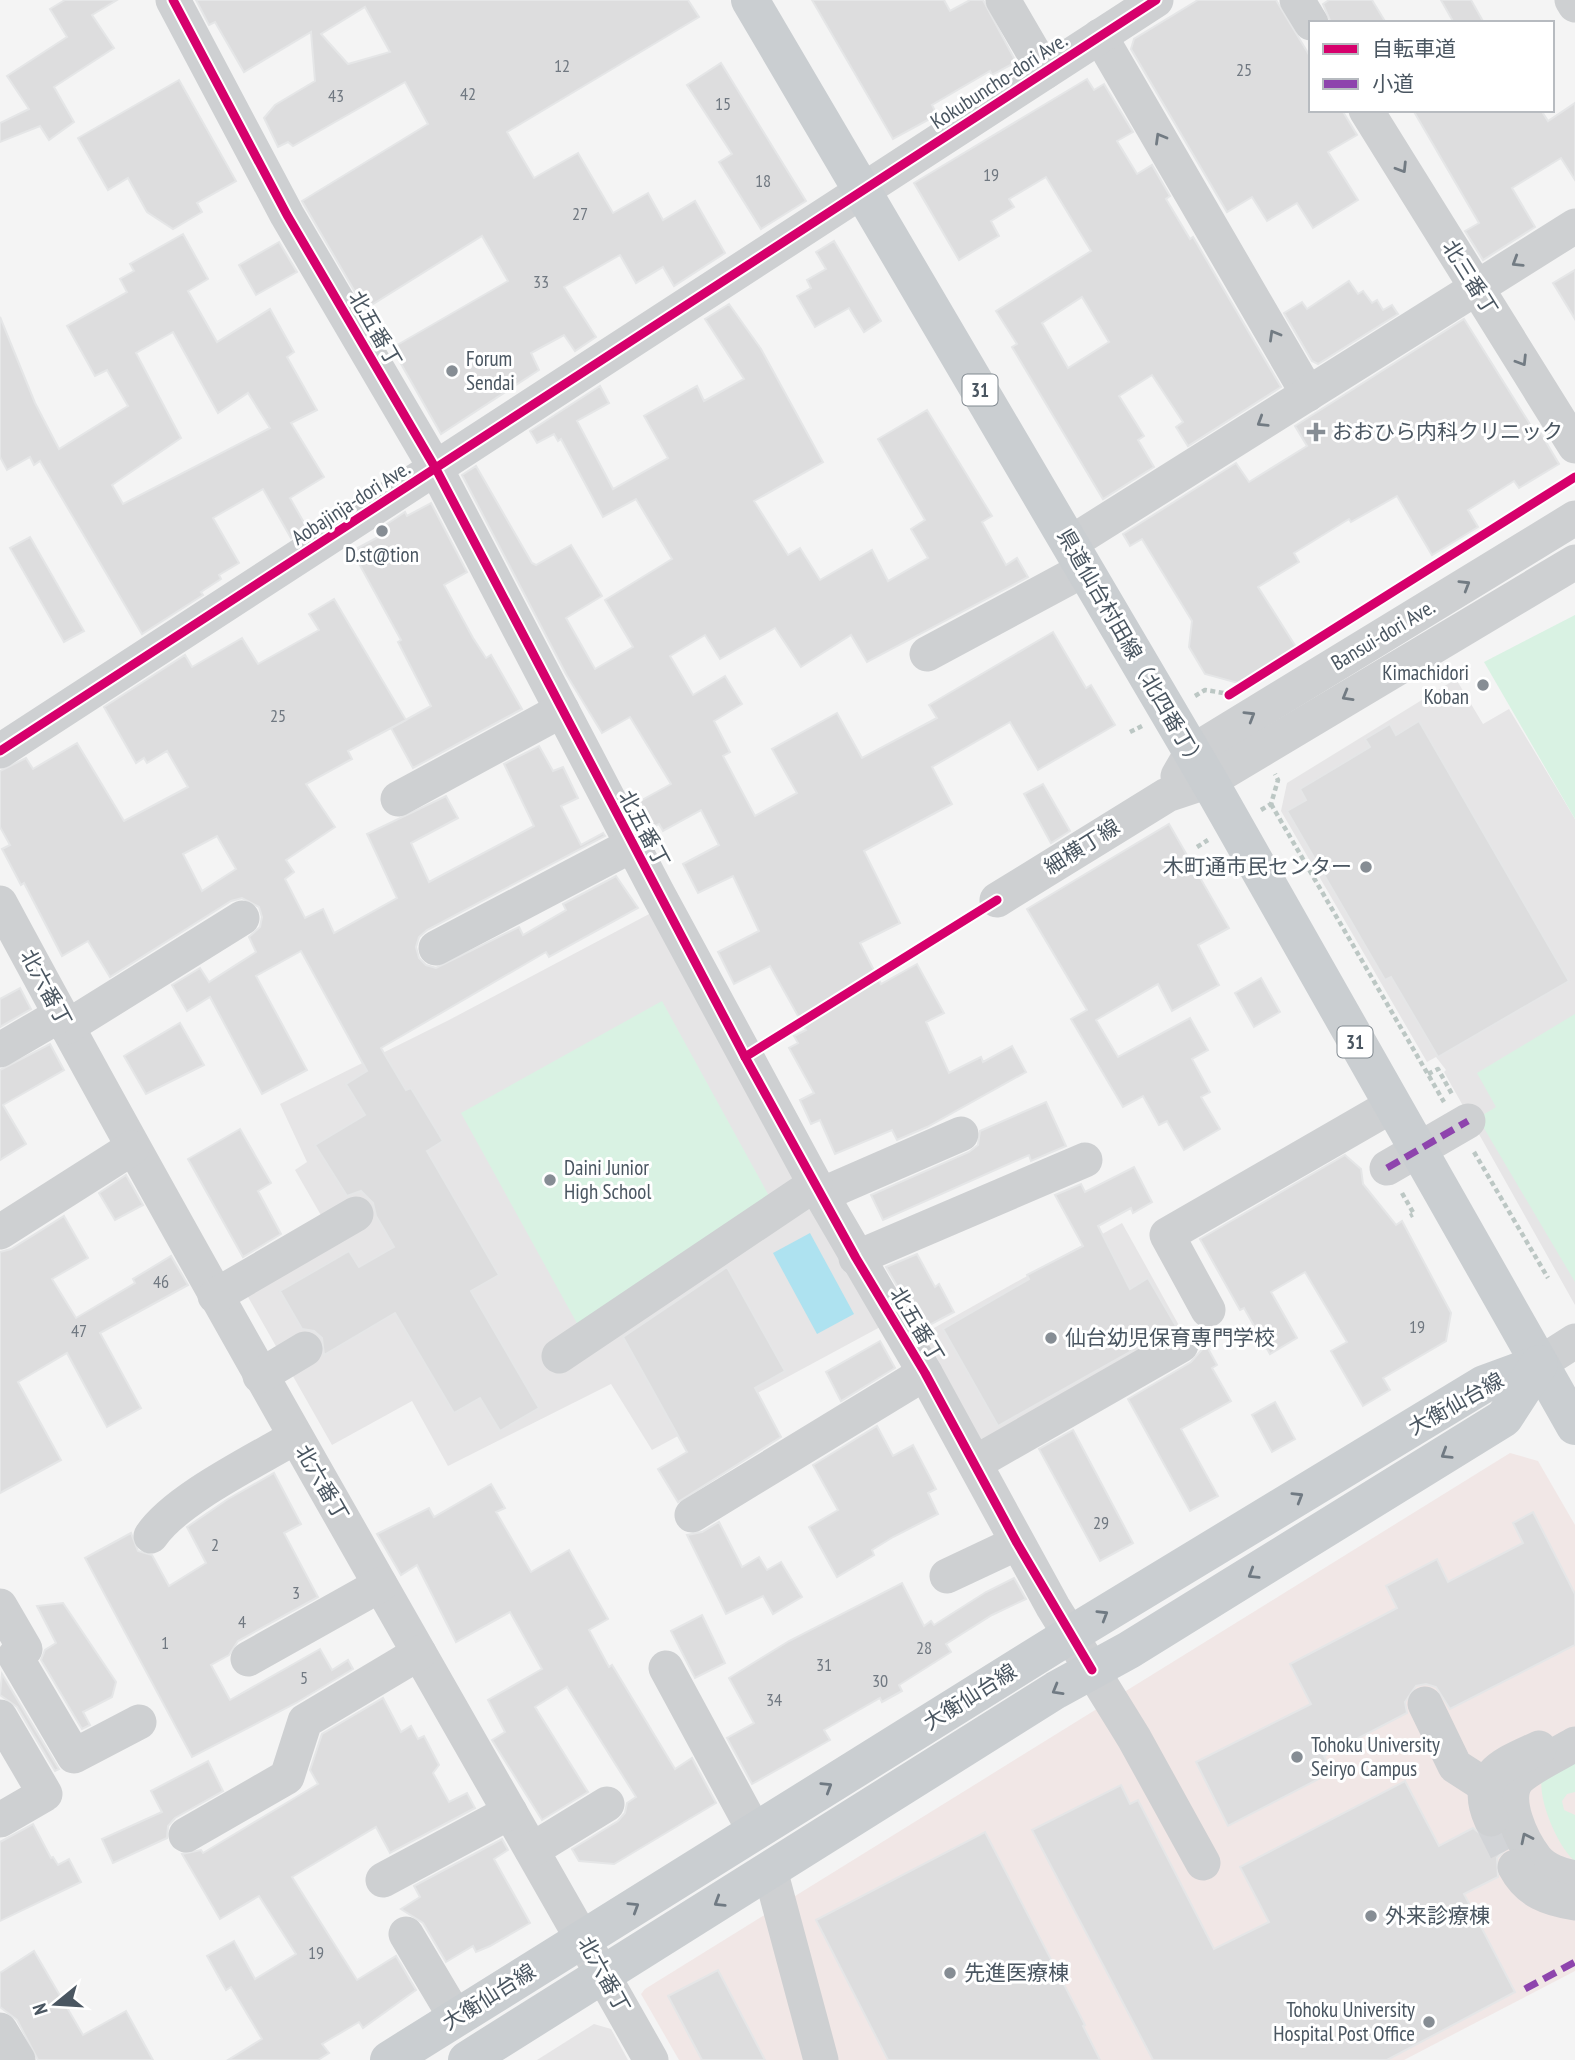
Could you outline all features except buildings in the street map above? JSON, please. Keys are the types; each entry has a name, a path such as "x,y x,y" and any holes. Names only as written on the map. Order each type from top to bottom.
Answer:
{"main road":[{"name":"県道仙台村田線（北四番丁）","path":"750,0 1200,766 1539,1364"},
{"name":"31","path":"1539,1364 1575,1426"},
{"name":"大衡仙台線","path":"389,2060 1070,1635 1484,1384 1539,1364"},
{"name":"大衡仙台線","path":"467,2060 1092,1670 1504,1418 1539,1364"}],"street":[{"name":"北五番丁","path":"173,0 287,215 436,469 632,845 818,1190 925,1373 1017,1543 1134,1738 1203,1863"},
{"path":"1003,0 1045,72"},
{"name":"Kokubuncho-dori Ave.","path":"862,192 1157,0"},
{"path":"1297,0 1310,21"},
{"path":"1572,0 1575,5"},
{"path":"1101,36 1308,394"},
{"name":"北三番丁","path":"1367,112 1575,446"},
{"name":"Aobajinja-dori Ave.","path":"0,751 862,192"},
{"path":"927,654 1077,556 1308,394 1575,226"},
{"name":"Bansui-dori Ave.","path":"1200,766 1575,518"},
{"name":"Bansui-dori Ave.","path":"1200,766 1575,562"},
{"path":"398,799 562,710"},
{"name":"細横丁線","path":"998,900 1167,795 1200,766"},
{"path":"436,948 632,845"},
{"name":"北六番丁","path":"0,903 132,1148 260,1376 651,2060"},
{"path":"0,1050 64,1021 242,918"},
{"path":"1208,1310 1167,1235 1391,1106"},
{"path":"1387,1168 1462,1126"},
{"path":"559,1356 818,1190 961,1134"},
{"path":"0,1232 132,1148"},
{"path":"856,1258 1085,1160"},
{"path":"215,1296 356,1214"},
{"path":"1539,1364 1575,1341"},
{"path":"975,1463 1181,1345"},
{"path":"260,1376 305,1349"},
{"path":"692,1515 925,1373"},
{"path":"151,1536 160,1522 295,1437"},
{"path":"947,1576 1017,1543"},
{"path":"248,1659 380,1585"},
{"path":"4,1624 25,1649 15,1656 74,1756 139,1722"},
{"path":"186,1835 287,1777 305,1721 419,1653"},
{"path":"666,1668 755,1832"},
{"path":"1425,1704 1455,1766 1488,1802 1494,1770 1575,1730"},
{"path":"0,1717 45,1794 0,1820"},
{"path":"1575,1744 1519,1779 1510,1795 1510,1806 1537,1860 1556,1874 1575,1878"},
{"path":"532,1850 607,1804"},
{"path":"383,1880 510,1812"},
{"path":"1515,1867 1520,1877 1537,1892 1552,1899 1575,1903"},
{"path":"763,1874 803,2060"},
{"path":"763,1874 821,2060"},
{"path":"406,1934 456,2018"},
{"path":"0,2030 18,2060"}],"path":[{"path":"1205,690 1229,695"},
{"path":"1278,780 1271,804 1428,1074 1462,1126 1548,1278"},
{"path":"1428,1074 1438,1069 1441,1075"},
{"path":"1410,1216 1414,1214 1411,1208"}],"shaded area":[{"path":"1456,679 1483,724 1509,709 1575,819 1575,1305 1444,1072 1446,1070 1436,1057 1427,1062 1281,811 1287,783"},
{"name":"Daini Junior High School","path":"651,913 882,1326 652,1450 611,1384 448,1466 412,1401 332,1445 231,1267 322,1217 295,1170 307,1162 280,1104 449,1020"},
{"name":"仙台幼児保育専門学校","path":"1122,1223 1186,1338 980,1453 916,1338"},
{"name":"Tohoku University Seiryo Campus","path":"1510,1453 1538,1461 1575,1525 1575,1971 1404,2060 679,2060 641,1994 645,1989"},
{"path":"594,2024 611,2029 628,2060 537,2060"}],"green space":[{"path":"1575,615 1575,819 1484,662"},
{"path":"662,1001 780,1216 579,1327 461,1113"},
{"path":"1575,1014 1575,1282 1478,1118 1496,1107 1477,1073"},
{"path":"1575,1755 1575,1792 1567,1794 1562,1801 1564,1810 1575,1815 1575,1861 1568,1855 1550,1822 1541,1786 1542,1777"}],"water":[{"path":"810,1233 854,1314 817,1334 773,1253"}],"tunnel":[{"path":"1491,1819 1515,1867"}],"marked path":[{"path":"1387,1168 1468,1121"},
{"path":"1525,1989 1575,1962"}],"cycle path":[{"path":"173,0 287,215 436,469 745,1057 856,1258 925,1373 1017,1543 1092,1670"},
{"path":"0,751 1156,0"},
{"path":"1229,695 1575,477"},
{"path":"745,1057 997,900"}],"place":[{"name":"Forum Sendai","path":"452,371"},
{"name":"おおひら内科クリニック","path":"1316,432"},
{"name":"D.st@tion","path":"382,531"},
{"name":"Kimachidori Koban","path":"1483,685"},
{"name":"木町通市民センター","path":"1366,867"},
{"name":"Daini Junior High School","path":"550,1180"},
{"name":"仙台幼児保育専門学校","path":"1051,1338"},
{"name":"Tohoku University Seiryo Campus","path":"1297,1757"},
{"name":"外来診療棟","path":"1371,1916"},
{"name":"先進医療棟","path":"950,1973"},
{"name":"Tohoku University Hospital Post Office","path":"1429,2022"}]}
